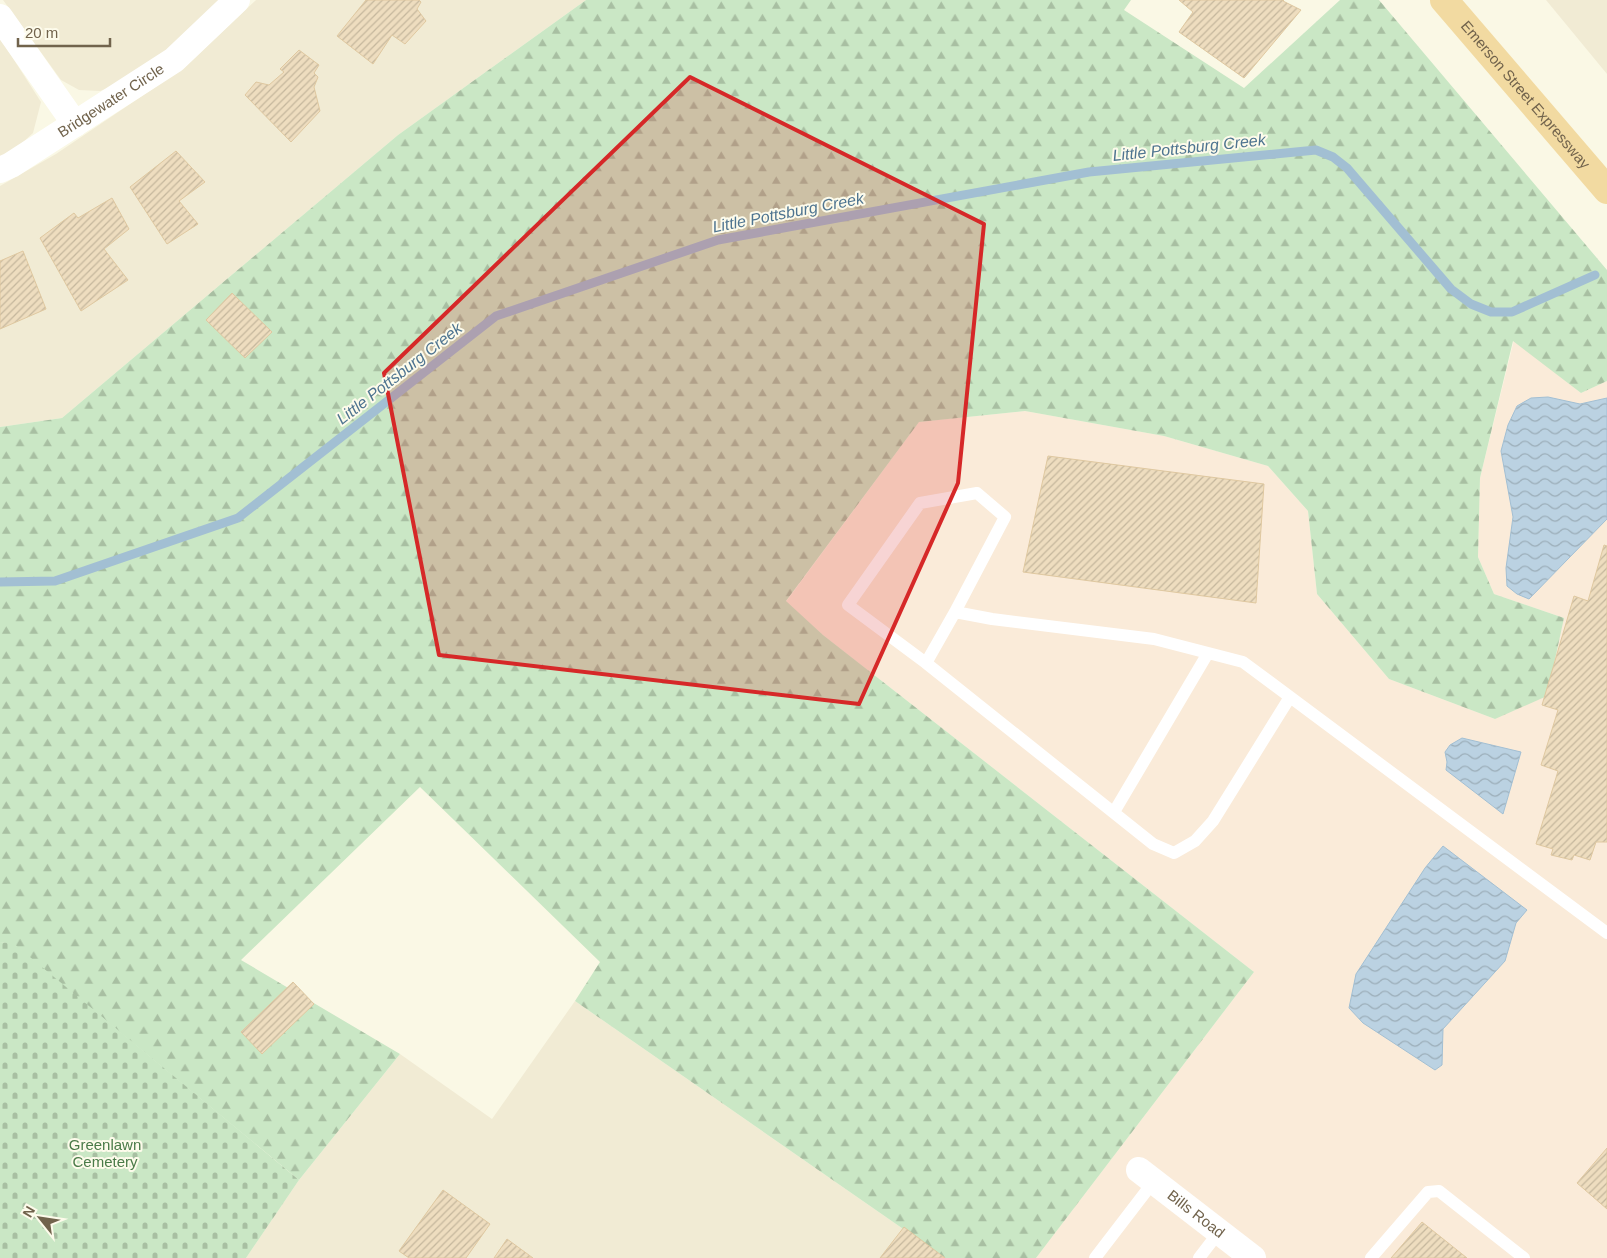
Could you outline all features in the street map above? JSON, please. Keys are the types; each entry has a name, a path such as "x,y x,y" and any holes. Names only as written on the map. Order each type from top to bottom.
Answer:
{"highway":[{"name":"Emerson Street Expressway","path":"1444,0 1607,190"}],"street":[{"name":"Bridgewater Circle","path":"0,170 11,165 174,60 237,0"},
{"path":"0,17 75,124"},
{"name":"Bills Road","path":"1146,1176 1254,1258"}],"lane":[{"path":"926,663 1005,517 977,493 920,503 848,605 926,663 1153,844 1174,853 1195,841 1213,821 1290,697"},
{"path":"955,612 992,619 1154,639 1243,662 1607,934"},
{"path":"1114,812 1208,653"},
{"path":"1095,1258 1146,1176"},
{"path":"1371,1258 1428,1192 1439,1191 1524,1258"},
{"path":"1199,1258 1219,1232"}],"highlighted area":[{"path":"690,77 984,224 958,483 859,704 439,655 384,373"}],"shaded area":[{"path":"3,0 222,0 176,44 119,84 100,91 79,90 61,80"},
{"path":"256,0 586,0 398,135 62,418 0,427 0,186 56,154 185,67"},
{"path":"1546,0 1607,0 1607,74"},
{"path":"0,38 41,102 33,133 8,156 0,159"},
{"path":"1514,340 1581,393 1607,381 1607,1258 1036,1258 1254,972 823,635 786,602 919,422 1025,411 1164,436 1268,466 1308,511 1317,594 1389,679 1495,719 1564,618 1494,594 1478,557 1480,478"},
{"path":"575,1001 945,1258 246,1258 299,1180 400,1054 492,1119"}],"green space":[{"path":"586,0 1131,0 1124,10 1244,88 1340,0 1379,0 1607,270 1607,381 1581,393 1513,341 1480,478 1478,557 1494,594 1564,618 1547,696 1495,719 1389,679 1317,594 1308,511 1268,466 1164,436 1025,411 919,422 786,601 823,635 1254,972 1036,1258 945,1258 575,1001 600,962 420,787 241,960 400,1054 299,1180 13,944 0,942 0,427 62,418 398,135"},
{"name":"Greenlawn Cemetery","path":"0,942 13,943 299,1180 246,1258 0,1258"}],"water":[{"path":"1548,397 1580,404 1607,398 1607,519 1529,599 1517,594 1507,586 1506,568 1513,517 1501,451 1508,425 1517,406 1531,398"},
{"path":"1462,738 1521,752 1503,814 1446,770 1445,752 1450,745"},
{"path":"1443,846 1527,910 1516,923 1505,961 1443,1029 1442,1065 1435,1070 1363,1023 1349,1008 1356,974 1425,868"}],"building":[{"path":"366,0 419,0 421,2 417,9 426,21 405,44 392,35 373,64 337,36"},
{"path":"1179,0 1284,0 1301,10 1244,78 1179,32 1193,12"},
{"path":"299,50 319,65 314,73 318,77 314,87 320,111 291,142 245,95 256,82 269,85 284,72 280,69"},
{"path":"176,151 205,182 179,201 198,224 167,244 130,187"},
{"path":"112,198 129,229 104,249 128,280 81,311 40,238 74,213 78,218"},
{"path":"23,251 46,309 0,329 0,261"},
{"path":"232,293 272,332 245,358 206,320"},
{"path":"1048,456 1264,484 1256,603 1023,572"},
{"path":"1604,545 1607,546 1607,842 1596,842 1590,860 1574,855 1572,860 1551,855 1553,849 1536,844 1558,771 1541,765 1558,710 1542,705 1574,596 1588,601"},
{"path":"293,982 314,1004 262,1054 241,1032"},
{"path":"1607,1148 1607,1209 1577,1183"},
{"path":"443,1190 490,1224 466,1258 409,1258 399,1251"},
{"path":"1422,1222 1467,1258 1391,1258"},
{"path":"904,1227 945,1258 880,1258"},
{"path":"507,1239 533,1258 494,1258"}],"waterway":[{"name":"Little Pottsburg Creek","path":"0,582 55,581 238,518 496,316 718,240 1089,172 1316,150 1333,157 1347,168 1451,289 1471,304 1491,312 1512,312 1595,275"}]}
